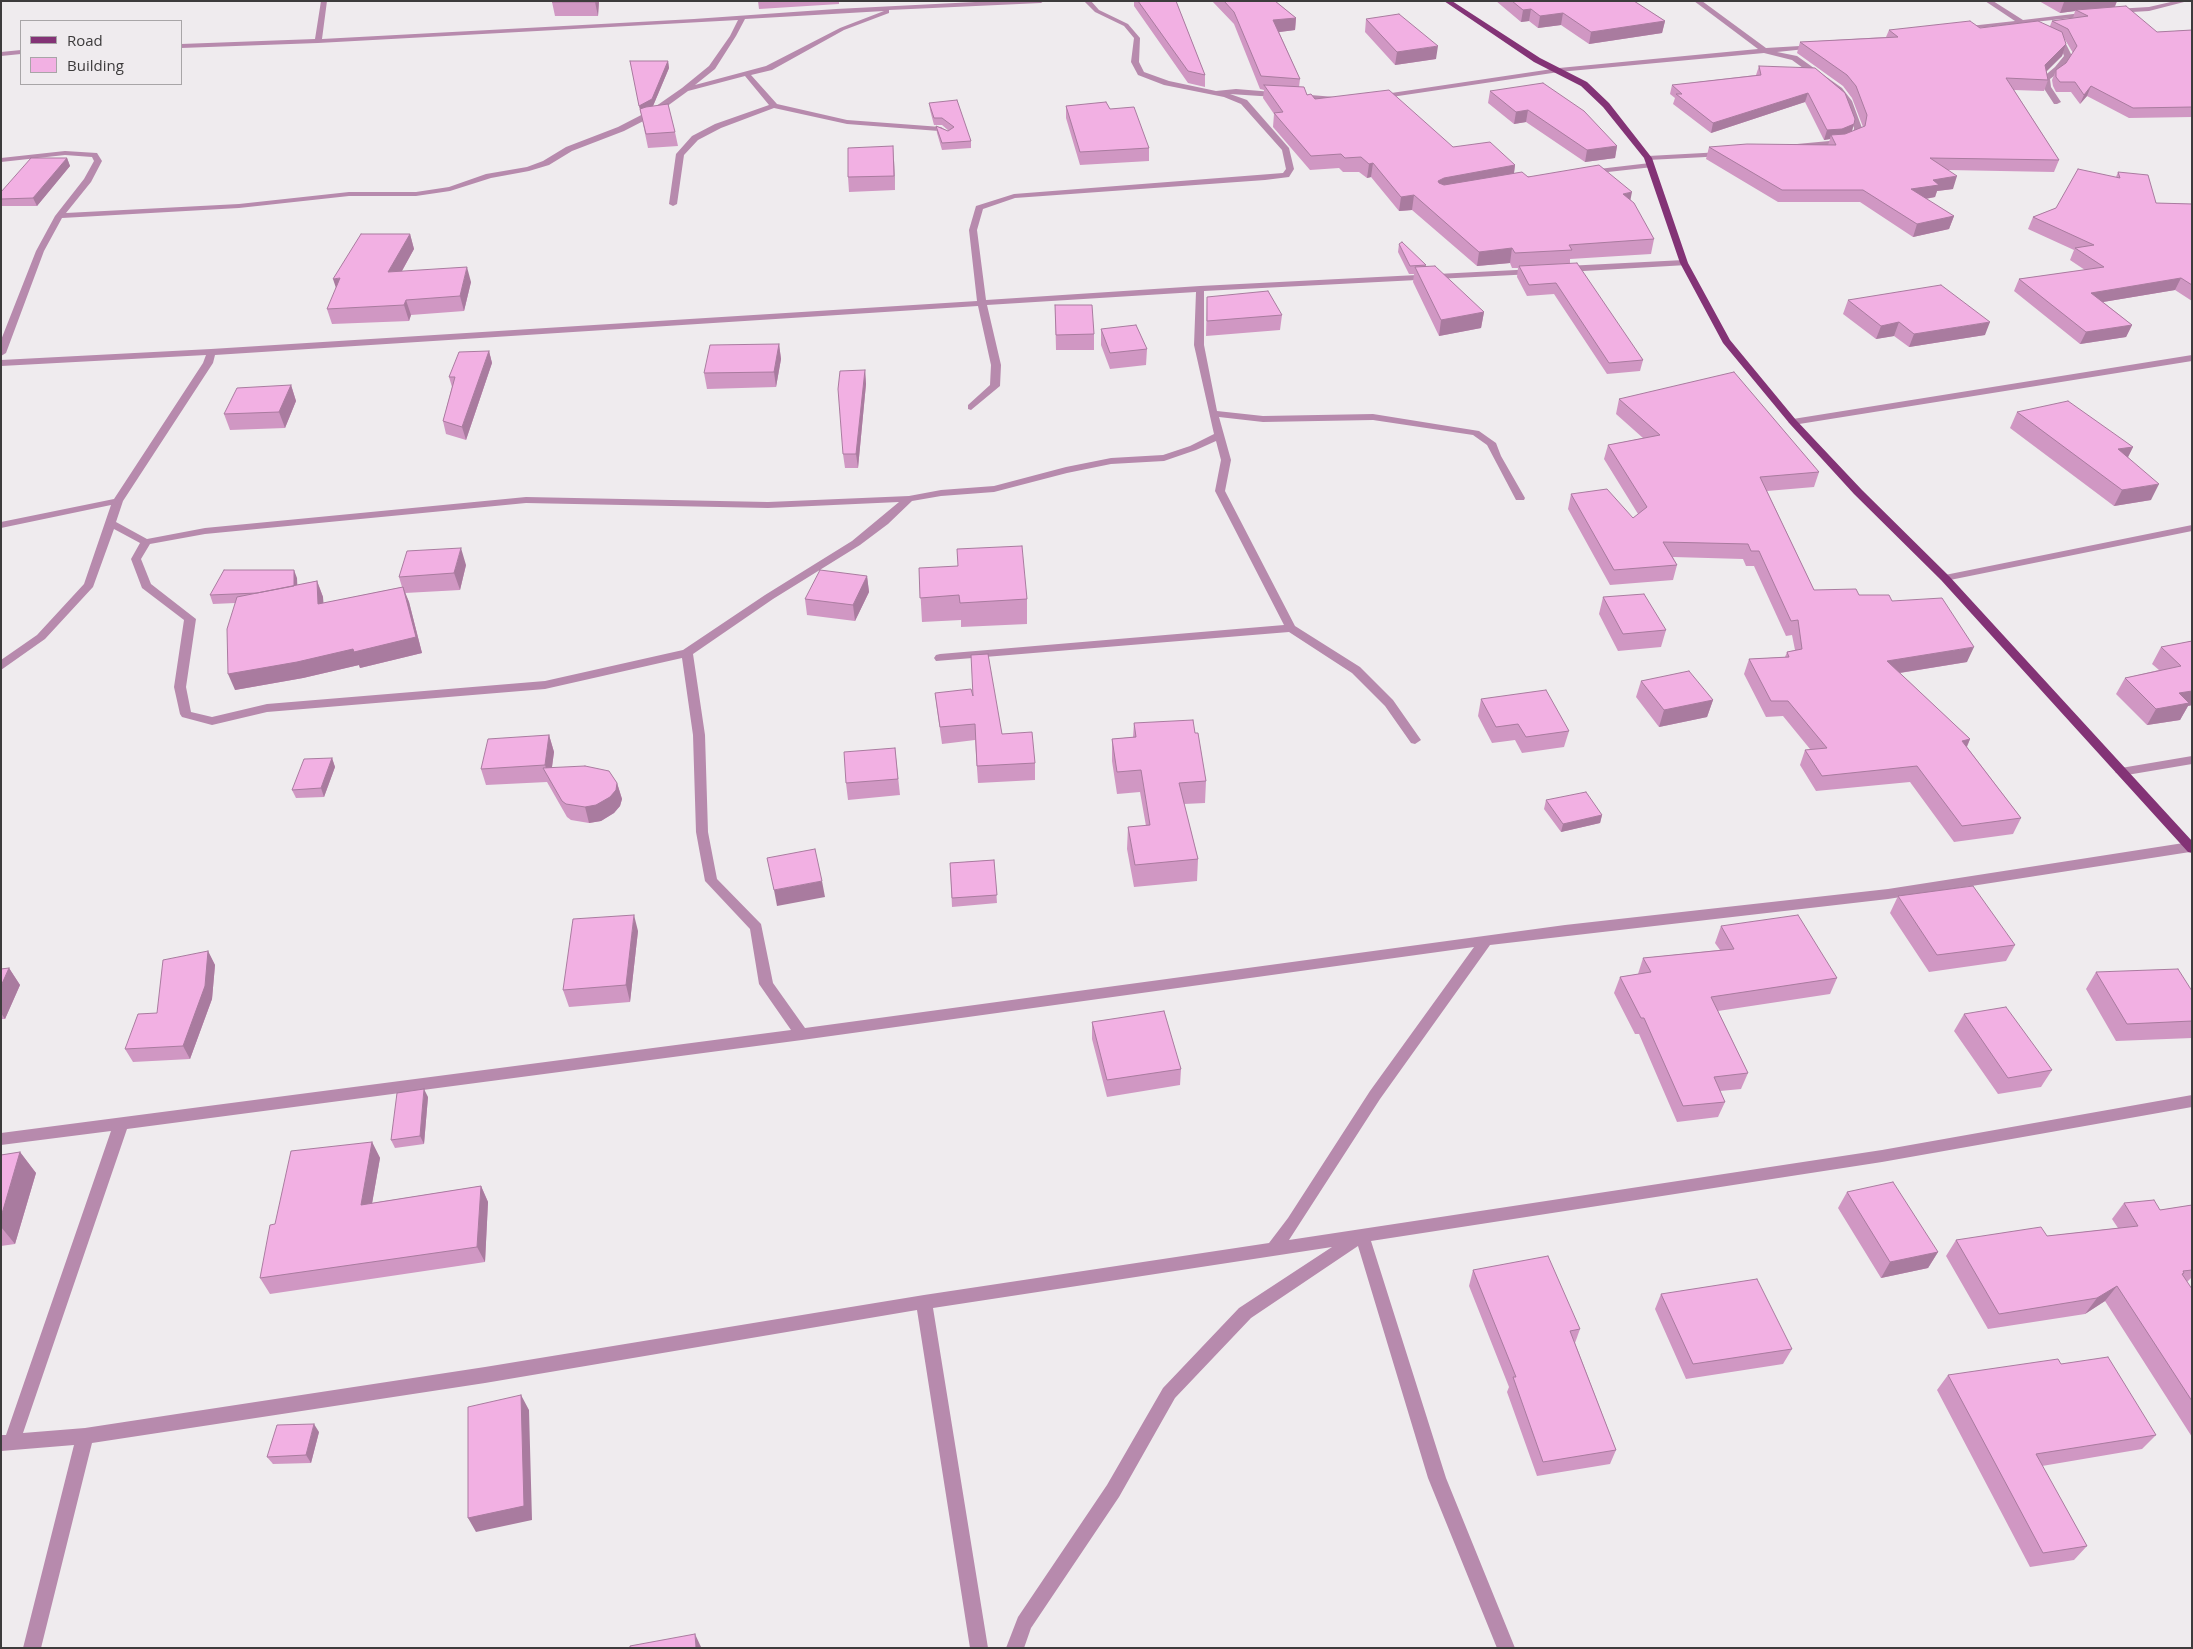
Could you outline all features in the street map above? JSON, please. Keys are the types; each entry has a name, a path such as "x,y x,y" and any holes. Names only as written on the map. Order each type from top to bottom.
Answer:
{"main road":[{"path":"1447,1 1537,60 1584,84 1606,105 1649,162 1684,262 1726,341 1793,422 1858,492 1945,578 2191,848"}],"street":[{"path":"318,42 324,1"},
{"path":"182,46 318,42 1041,1"},
{"path":"971,407 995,386 996,365 982,304 973,230 979,208 1014,196 1265,178 1286,175 1290,169 1286,150 1244,102 1216,93 1167,83 1142,73 1135,62 1137,38 1126,25 1097,10 1087,1"},
{"path":"1697,1 1765,51 1794,58 1839,90 1848,101 1858,128 1857,136 1841,142 1785,148"},
{"path":"1988,1 2036,29"},
{"path":"2104,12 2149,8 2184,1"},
{"path":"685,90 769,68 842,29 900,8"},
{"path":"1951,30 2019,20 2095,13"},
{"path":"59,216 176,211 349,194 416,194 450,189 489,176 529,169 546,163 569,149 620,129 652,113 685,90 712,67 733,36 742,18"},
{"path":"2045,33 2062,42 2068,56 2058,69 2046,78 2047,86 2057,102"},
{"path":"1371,98 1559,70 1824,44"},
{"path":"1,54 20,52"},
{"path":"747,74 754,85 774,106"},
{"path":"1216,93 1236,91 1344,99"},
{"path":"673,204 680,154 695,138 718,126 774,106 847,122 941,129 949,135"},
{"path":"1,160 66,153 94,154 98,162 88,180 59,216 40,250 1,353"},
{"path":"1579,174 1649,162 1732,153"},
{"path":"1556,270 1684,262"},
{"path":"1,363 211,352 1200,289 1546,270"},
{"path":"1200,289 1199,345 1213,413 1226,460 1220,491 1292,628 1356,670 1389,703 1416,740"},
{"path":"1,666 41,637 89,585 118,501 208,363 211,352"},
{"path":"1793,422 2192,358"},
{"path":"1213,413 1263,419 1373,417 1476,433 1491,443 1520,498"},
{"path":"111,523 146,542 206,531 526,500 768,505 909,499 941,493 994,489 1066,470 1111,461 1164,458 1193,448 1220,435"},
{"path":"146,542 136,559 146,586 190,619 180,687 186,714 212,721 267,708 545,685 687,653 769,597 856,542 884,522 909,499"},
{"path":"1,525 118,501"},
{"path":"1945,578 2192,528"},
{"path":"940,658 1292,628"},
{"path":"687,653 699,735 702,832 711,881 756,927 766,984 802,1034"},
{"path":"2121,772 2192,760"},
{"path":"1,1139 802,1034 1486,941 1888,894 2191,848"},
{"path":"1273,1249 1293,1223 1375,1095 1486,941"},
{"path":"121,1124 7,1442 85,1436 486,1374 924,1302 1882,1156 2192,1101"},
{"path":"1015,1648 1024,1623 1113,1491 1169,1393 1245,1313 1362,1235"},
{"path":"1362,1235 1437,1478 1506,1648"},
{"path":"924,1302 979,1648"},
{"path":"32,1648 85,1436"}],"building":[{"path":"595,1 595,2 552,2"},
{"path":"1138,1 1176,1 1205,75 1188,71"},
{"path":"1224,1 1275,1 1296,18 1273,20 1300,79 1261,76 1234,12"},
{"path":"1512,1 1634,1 1665,21 1591,32 1563,13 1540,16 1531,9 1523,10"},
{"path":"2126,6 2157,32 2192,30 2192,107 2133,108 2091,86 2084,95 2075,82 2060,82 2056,77 2056,70 2066,63 2077,46 2068,29 2052,21 2088,16 2076,10"},
{"path":"1399,14 1438,46 1397,52 1366,19"},
{"path":"1970,21 1980,28 2038,21 2062,32 2066,44 2045,65 2048,80 2006,78 2059,160 1930,158 1957,176 1933,180 1939,185 1911,189 1954,216 1917,224 1863,190 1782,190 1709,147 1747,144 1836,145 1831,135 1845,134 1865,126 1867,115 1856,86 1847,75 1800,42 1898,37 1889,30"},
{"path":"630,61 668,61 652,99 639,106"},
{"path":"1759,66 1815,68 1845,93 1855,119 1854,124 1842,129 1827,130 1808,93 1713,123 1676,94 1682,94 1672,85 1761,75"},
{"path":"1543,83 1584,111 1617,146 1587,150 1528,110 1516,112 1490,91"},
{"path":"1264,85 1304,87 1307,95 1311,94 1315,99 1389,90 1453,147 1490,142 1515,165 1444,178 1438,181 1444,185 1522,172 1528,177 1599,165 1632,192 1623,194 1634,203 1654,239 1569,245 1572,250 1515,253 1512,248 1479,252 1414,195 1401,197 1373,163 1369,164 1361,157 1345,158 1341,154 1311,156 1274,113 1283,112"},
{"path":"957,100 971,141 942,143 936,126 948,131 954,127 942,118 934,118 929,103"},
{"path":"1106,102 1110,109 1134,107 1149,148 1080,152 1066,106"},
{"path":"668,104 675,132 646,134 640,109"},
{"path":"893,146 894,176 848,177 848,148"},
{"path":"31,158 67,158 33,198 1,199 1,192"},
{"path":"2078,169 2120,178 2118,172 2148,175 2156,203 2192,204 2192,285 2181,278 2091,293 2132,325 2086,332 2019,279 2104,267 2075,248 2094,245 2033,217 2056,208"},
{"path":"361,234 410,234 388,272 467,267 460,296 406,300 404,305 327,309 340,278 333,279"},
{"path":"1402,242 1426,265 1410,266 1399,244"},
{"path":"1577,263 1643,360 1609,363 1556,283 1529,285 1519,266"},
{"path":"1435,266 1484,312 1441,320 1415,267"},
{"path":"1941,285 1990,322 1914,334 1899,322 1881,326 1848,300"},
{"path":"1268,291 1282,315 1207,321 1207,297"},
{"path":"1055,305 1092,305 1094,334 1056,335"},
{"path":"1136,325 1147,349 1110,353 1101,329"},
{"path":"779,344 774,372 704,373 710,345"},
{"path":"489,351 462,427 443,421 455,377 449,377 459,352"},
{"path":"865,370 856,454 843,454 838,389 840,371"},
{"path":"1734,372 1819,472 1760,477 1814,590 1856,589 1859,595 1889,595 1892,601 1942,598 1974,647 1887,661 1970,739 1962,741 2021,818 1962,826 1917,766 1822,776 1805,750 1827,748 1788,701 1771,701 1749,659 1789,657 1787,652 1802,649 1798,620 1791,621 1759,551 1751,551 1748,544 1663,542 1677,565 1614,570 1571,494 1607,489 1633,518 1647,507 1608,445 1660,435 1619,399"},
{"path":"291,385 279,412 224,414 237,388"},
{"path":"2068,401 2133,447 2118,449 2159,484 2122,490 2017,412"},
{"path":"1022,546 1027,599 960,603 959,595 920,598 919,568 958,566 957,549"},
{"path":"461,548 454,573 399,577 407,551"},
{"path":"224,570 294,570 294,586 257,593 210,595"},
{"path":"820,570 867,576 853,605 805,599"},
{"path":"317,581 318,604 403,587 416,637 354,652 353,649 297,662 228,674 227,629 237,597"},
{"path":"1644,594 1666,630 1623,634 1603,597"},
{"path":"2192,641 2192,691 2179,693 2189,703 2156,709 2125,678 2181,666 2161,647"},
{"path":"988,654 1002,734 1032,732 1035,763 977,766 975,724 940,727 935,693 971,689 973,696 971,655"},
{"path":"1689,671 1713,700 1664,710 1641,681"},
{"path":"1546,690 1569,731 1526,737 1518,724 1496,727 1481,699"},
{"path":"1193,720 1195,733 1198,733 1206,781 1179,783 1198,859 1135,865 1128,827 1150,825 1141,770 1117,772 1112,739 1136,737 1134,723"},
{"path":"549,735 545,765 481,769 488,739"},
{"path":"895,748 898,779 846,783 844,752"},
{"path":"332,758 321,788 292,790 304,759"},
{"path":"585,766 609,771 617,783 616,790 610,797 596,805 585,807 566,804 562,801 543,768"},
{"path":"1586,792 1602,815 1563,824 1546,800"},
{"path":"815,849 822,881 774,890 767,858"},
{"path":"994,860 997,895 952,898 950,863"},
{"path":"1973,886 2015,945 1937,955 1898,896"},
{"path":"634,915 626,985 563,990 573,919"},
{"path":"1798,915 1837,978 1711,997 1748,1073 1714,1077 1725,1102 1683,1106 1644,1018 1641,1018 1620,977 1651,972 1643,958 1734,949 1721,926"},
{"path":"208,951 205,986 183,1046 125,1049 138,1014 157,1013 163,960"},
{"path":"9,968 1,986 1,969"},
{"path":"2178,969 2192,991 2192,1021 2127,1024 2096,972"},
{"path":"2006,1007 2052,1070 2008,1078 1964,1014"},
{"path":"1164,1011 1181,1069 1107,1080 1092,1022"},
{"path":"424,1089 420,1136 391,1140 397,1093"},
{"path":"372,1142 361,1205 481,1186 477,1247 260,1278 270,1225 275,1224 291,1151"},
{"path":"20,1152 1,1217 1,1155"},
{"path":"1893,1182 1938,1252 1890,1262 1847,1192"},
{"path":"2154,1200 2160,1210 2192,1205 2192,1270 2183,1271 2184,1273 2182,1274 2192,1289 2192,1401 2117,1286 2097,1298 1999,1314 1956,1240 2041,1227 2047,1236 2138,1226 2124,1203"},
{"path":"1548,1256 1580,1329 1570,1331 1616,1450 1543,1462 1513,1377 1516,1377 1473,1270"},
{"path":"1757,1279 1792,1349 1693,1364 1661,1294"},
{"path":"2108,1357 2156,1435 2036,1454 2087,1546 2043,1553 1948,1375 2058,1359 2061,1364"},
{"path":"521,1395 524,1506 468,1518 468,1407"},
{"path":"314,1424 306,1455 267,1457 277,1425"},
{"path":"695,1634 696,1648 630,1648 630,1646"}]}
